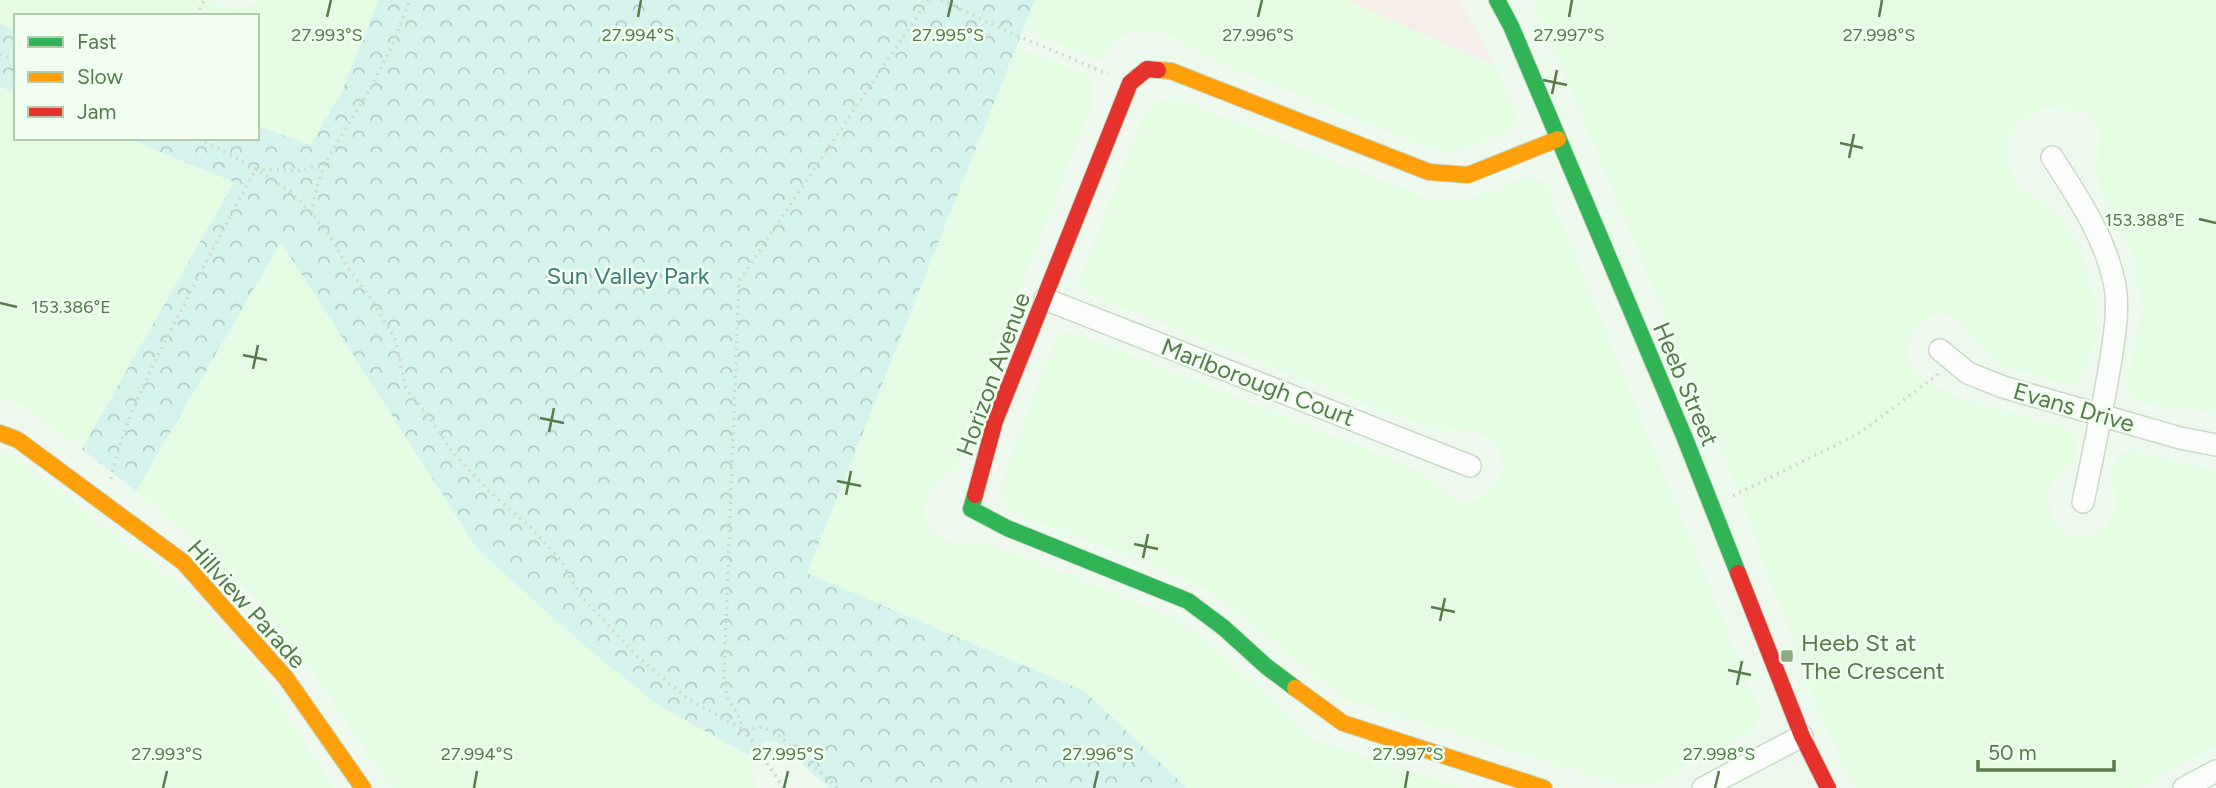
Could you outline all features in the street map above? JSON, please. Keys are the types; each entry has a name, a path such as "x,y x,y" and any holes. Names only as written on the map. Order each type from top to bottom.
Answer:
{"street":[{"name":"Heeb Street","path":"1497,0 1511,26 1712,506 1802,736 1828,788"},
{"path":"1130,83 1147,69 1171,71 1429,172 1468,175 1558,139"},
{"name":"Horizon Avenue","path":"1130,83 995,421 971,509 1007,528 1188,601 1224,628 1267,667 1343,723 1544,788"},
{"path":"2052,157 2095,228 2115,282 2117,313 2102,415 2083,502"},
{"name":"Marlborough Court","path":"1045,299 1470,466"},
{"name":"Evans Drive","path":"1940,350 1968,373 2003,387 2180,438 2216,444"},
{"name":"Hillview Parade","path":"0,433 19,440 183,562 286,678 363,788"},
{"path":"1703,788 1802,736"},
{"path":"2184,788 2216,771"}],"path":[{"path":"311,213 317,183 325,163 370,89 393,44 410,0"},
{"path":"784,788 744,730 727,697 724,675 739,281 928,0"},
{"path":"941,0 1130,83"},
{"path":"203,140 291,192 329,234 395,339 406,388 453,453 488,490 531,528 562,562 580,595 596,615 639,658 688,699 744,730 762,727 775,732 838,788"},
{"path":"256,169 301,171 325,163"},
{"path":"100,500 109,490 115,462 138,395 256,169"},
{"path":"1712,506 1858,434 1937,375 1940,350"}],"shaded area":[{"path":"0,0 207,0 235,10 263,0 378,0 343,89 311,146 259,127 259,14 14,14 14,29 0,24"},
{"path":"1035,0 1346,0 1494,65 1515,110 1515,121 1508,132 1453,152 1422,145 1220,63 1161,31 1131,32 1111,44 1101,61 1023,30"},
{"path":"1346,0 1460,0 1494,65"},
{"path":"1533,0 2216,0 2216,412 2139,401 2129,392 2127,384 2142,308 2133,256 2103,197 2098,178 2099,129 2091,115 2074,109 2047,106 2025,116 2009,136 2006,160 2016,186 2064,218 2081,251 2096,303 2096,334 2086,371 2078,382 2068,385 1997,364 1960,322 1943,313 1925,316 1913,329 1907,349 1912,371 1932,385 1967,401 2059,426 2071,432 2076,441 2075,456 2068,468 2053,482 2048,496 2053,517 2060,529 2073,537 2089,535 2106,528 2114,515 2116,500 2113,473 2116,460 2123,452 2133,450 2189,465 2216,469 2216,746 2138,788 1856,788 1845,772 1822,718 1741,497"},
{"path":"1017,47 1082,73 1092,81 1092,105 969,421 957,467 935,484 923,507 928,528 947,541 963,545 989,543 1157,610 1189,627 1313,739 1463,788 1187,788 1084,691 807,573"},
{"path":"0,89 14,94 14,140 129,140 234,182 82,449 21,405 0,401"},
{"path":"1160,99 1181,100 1431,200 1463,201 1529,176 1543,182 1760,711 1758,722 1752,731 1657,781 1634,785 1598,777 1346,700 1210,591 1167,571 1011,511 1001,497 1001,483 1053,344 1061,334 1072,332 1395,460 1424,475 1457,500 1469,503 1482,498 1495,485 1503,468 1496,442 1476,431 1431,427 1399,417 1091,295 1082,289 1079,279 1144,113"},
{"path":"281,241 478,550 586,647 661,707 749,755 757,788 391,788 289,636 228,567 136,491"},
{"path":"0,449 8,451 181,585 253,661 334,788 0,788"}],"green space":[{"name":"Sun Valley Park","path":"378,0 1035,0 807,573 1084,691 1187,788 829,788 777,742 765,741 749,755 661,707 586,647 478,550 281,242 136,491 82,449 234,182 131,140 259,140 259,127 311,145 343,89"},
{"path":"0,24 14,29 14,93 0,87"}],"traffic: fast":[{"path":"1497,0 1511,26 1684,436 1738,573"},
{"path":"975,495 971,509 1007,528 1188,601 1295,688"}],"traffic: slow":[{"path":"1158,70 1171,71 1429,172 1468,175 1558,139"},
{"path":"0,433 18,440 183,562 286,678 363,788"},
{"path":"1295,688 1343,723 1544,788"}],"traffic: jam":[{"path":"975,495 995,421 1130,83 1147,69 1158,70"},
{"path":"1738,573 1802,736 1828,788"}],"place":[{"name":"Heeb St at The Crescent","path":"1787,656"}]}
